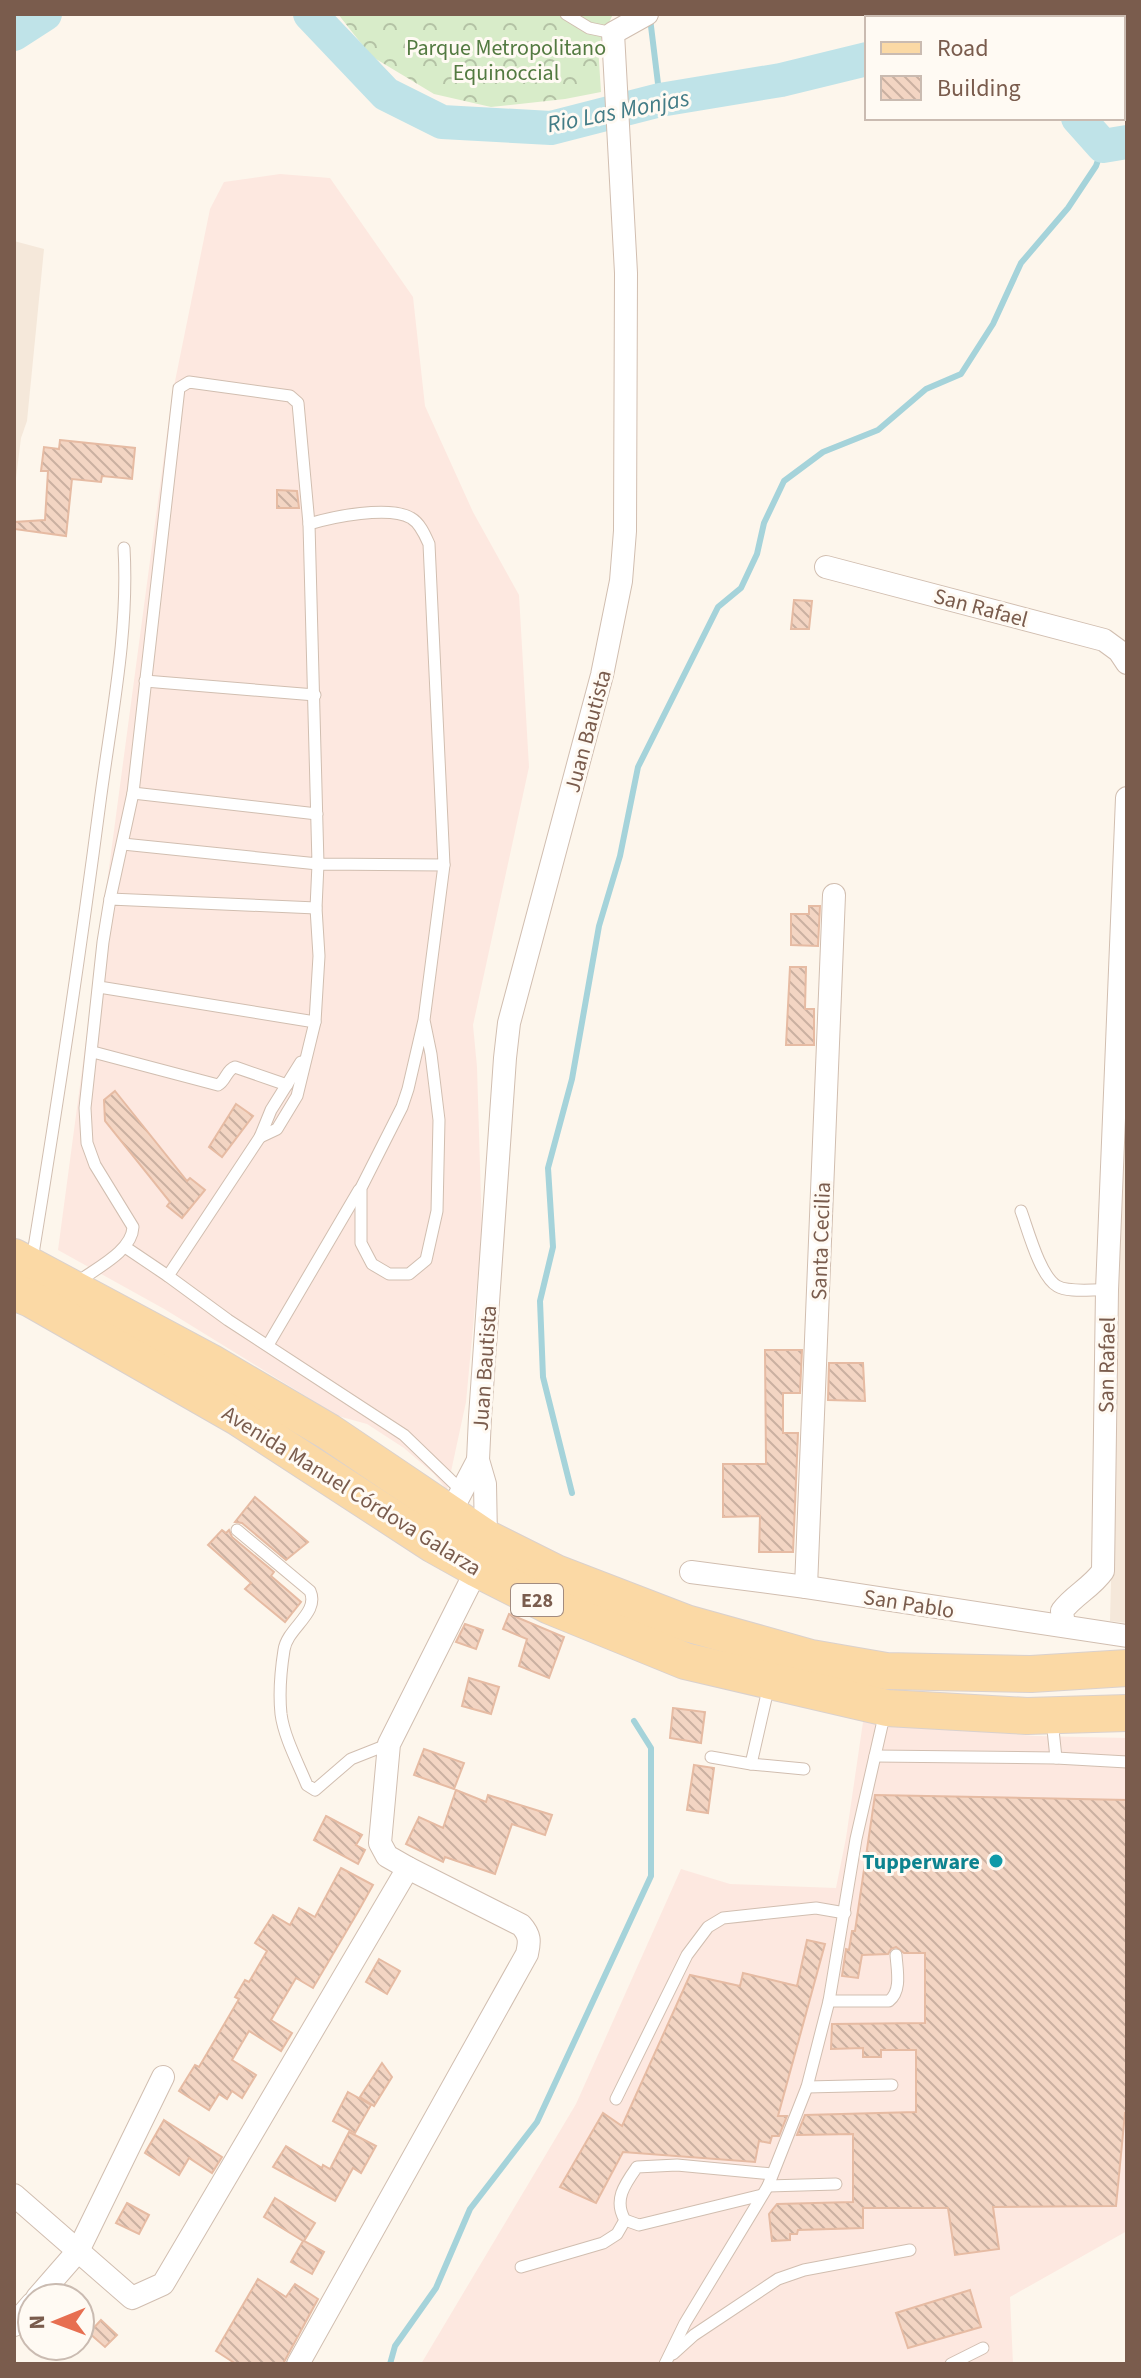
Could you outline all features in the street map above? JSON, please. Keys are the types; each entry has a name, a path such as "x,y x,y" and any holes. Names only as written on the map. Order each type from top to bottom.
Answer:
{"main road":[{"name":"Avenida Manuel Córdova Galarza","path":"20,1271 72,1287 457,1503 482,1554 550,1606 685,1661 887,1708 1051,1715 1127,1713"},
{"name":"Avenida Manuel Córdova Galarza","path":"20,1271 31,1299 239,1418 434,1545 556,1573 686,1623 811,1658 886,1671 1031,1674 1127,1668"}],"street":[{"path":"614,39 642,17"},
{"name":"Juan Bautista","path":"482,1554 485,1484 478,1460 509,1023 602,675 621,581 625,531 626,273 614,39"},
{"name":"San Rafael","path":"826,567 1104,640 1119,651 1127,663"},
{"name":"San Rafael","path":"1064,1626 1062,1611 1071,1600 1090,1588 1103,1571 1107,1290 1127,798"},
{"name":"Santa Cecilia","path":"806,1587 834,895"},
{"name":"Juan Bautista","path":"434,1545 478,1460"},
{"path":"298,2364 527,1954 530,1941 528,1932 521,1925 387,1856 380,1843 389,1744 482,1554"},
{"name":"San Pablo","path":"691,1572 1127,1636"},
{"path":"14,2195 132,2298 163,2284 408,1868"},
{"path":"51,2282 78,2251 163,2077"}],"lane":[{"path":"566,14 614,39"},
{"path":"72,1287 125,1247 132,1237 133,1227 95,1165 87,1143 85,1108 110,899 133,793 179,388 189,382 290,396 298,403 309,524 319,956 315,1022 300,1085 290,1110 277,1129 260,1137"},
{"path":"268,1345 361,1188 402,1107 424,1020 444,865 429,544 424,531 413,518 400,514 339,516 309,524"},
{"path":"20,1271 91,874 127,594 124,548"},
{"path":"145,681 315,695"},
{"path":"133,793 317,814"},
{"path":"123,844 318,864 444,865"},
{"path":"110,899 316,908"},
{"path":"99,987 315,1022"},
{"path":"361,1188 361,1243 372,1264 389,1274 409,1274 426,1260 437,1211 439,1120 424,1020"},
{"path":"93,1052 218,1085 235,1067 287,1085"},
{"path":"168,1276 260,1137 271,1110 306,1053"},
{"path":"1021,1211 1052,1283 1059,1288 1107,1290"},
{"path":"125,1247 228,1320 404,1435 457,1503"},
{"path":"237,1530 310,1591 313,1597 313,1606 290,1634 284,1648 281,1714 307,1785 315,1790 351,1759 389,1744"},
{"path":"751,1764 770,1681"},
{"path":"668,2361 685,2323 765,2191 807,2087 829,2001 856,1839 887,1708"},
{"path":"1051,1715 1056,1758"},
{"path":"875,1756 1127,1762"},
{"path":"711,1757 804,1769"},
{"path":"616,2099 687,1955 708,1927 723,1918 816,1908 845,1913"},
{"path":"829,2001 889,2001 895,1997 896,1955"},
{"path":"807,2087 892,2085"},
{"path":"772,2174 677,2165 637,2167 621,2190 619,2211 625,2220 639,2225 765,2191 836,2184"},
{"path":"521,2267 603,2243 617,2234 625,2220"},
{"path":"668,2361 694,2335 778,2279 804,2270 910,2250"},
{"path":"951,2364 983,2348"}],"shaded area":[{"path":"280,174 330,178 413,297 425,406 473,512 519,595 529,767 473,1025 482,1232 466,1402 447,1490 404,1448 367,1424 338,1416 166,1310 58,1250 172,396 210,209 224,182"},
{"path":"14,241 44,249 27,421 21,438 14,494"},
{"path":"1127,971 1127,1623 1110,1621"},
{"name":"Tupperware","path":"863,1722 1036,1736 1127,1738 1127,2231 1010,2297 1013,2364 421,2364 576,2104 681,1869 730,1884 836,1888"}],"green space":[{"name":"Parque Metropolitano Equinoccial","path":"338,14 613,14 598,46 601,92 491,107 434,94 371,56"}],"building":[{"path":"60,440 135,448 132,479 102,476 101,482 72,479 66,536 14,529 14,522 45,520 48,471 41,471 44,447 59,449"},
{"path":"277,490 297,491 299,508 277,508"},
{"path":"794,600 812,601 809,629 791,629"},
{"path":"809,906 820,906 818,946 791,945 791,914 809,914"},
{"path":"790,967 806,967 805,1009 814,1009 814,1045 786,1045"},
{"path":"115,1091 187,1181 190,1178 205,1190 182,1218 167,1206 170,1202 105,1121 104,1100"},
{"path":"236,1104 253,1116 222,1157 209,1147"},
{"path":"765,1350 802,1350 800,1393 783,1393 783,1433 798,1433 793,1552 759,1552 760,1516 723,1517 723,1464 766,1464"},
{"path":"829,1363 863,1363 865,1401 828,1400"},
{"path":"255,1497 308,1542 286,1560 242,1523 235,1522"},
{"path":"222,1530 226,1533 229,1530 232,1537 274,1572 271,1576 301,1602 285,1622 245,1589 251,1583 208,1545"},
{"path":"509,1614 564,1637 549,1678 519,1666 527,1639 503,1629"},
{"path":"465,1624 483,1630 476,1649 456,1642"},
{"path":"469,1678 499,1687 491,1714 462,1706"},
{"path":"673,1708 705,1712 701,1743 670,1738"},
{"path":"424,1749 464,1763 454,1789 414,1775"},
{"path":"694,1765 714,1768 708,1813 687,1810"},
{"path":"456,1790 486,1802 488,1795 552,1815 545,1835 512,1824 495,1874 445,1857 443,1862 406,1844 419,1817 443,1828"},
{"path":"875,1795 1127,1800 1127,2113 1116,2206 993,2207 999,2249 955,2255 948,2208 863,2208 863,2228 798,2230 797,2234 790,2234 790,2240 772,2241 769,2214 777,2204 853,2202 853,2134 797,2135 805,2115 916,2112 916,2050 881,2050 881,2057 863,2057 863,2048 831,2049 832,2024 925,2023 925,1953 904,1953 896,1947 888,1954 862,1955 858,1978 842,1976 846,1949 849,1950 852,1931 855,1931"},
{"path":"326,1816 362,1835 356,1845 365,1850 358,1864 314,1840"},
{"path":"341,1868 373,1885 313,1988 296,1978 271,2020 292,2033 281,2051 249,2031 232,2060 256,2075 242,2098 232,2091 227,2099 219,2094 209,2110 179,2091 195,2065 199,2067 239,1999 235,1997 245,1980 249,1982 267,1951 255,1943 273,1915 290,1925 299,1908 315,1917"},
{"path":"807,1940 825,1944 778,2116 787,2116 779,2136 772,2136 770,2143 759,2141 755,2162 623,2152 596,2203 560,2187 603,2113 622,2126 690,1975 740,1986 743,1973 797,1986"},
{"path":"379,1959 400,1971 387,1994 366,1982"},
{"path":"382,2063 392,2077 374,2106 360,2097"},
{"path":"348,2092 371,2105 355,2133 333,2121"},
{"path":"164,2120 222,2157 212,2173 189,2158 179,2175 145,2153"},
{"path":"349,2132 376,2146 361,2173 353,2168 335,2201 273,2167 286,2146 322,2168 323,2165 330,2169"},
{"path":"275,2198 315,2223 304,2241 324,2252 312,2274 291,2262 303,2241 264,2217"},
{"path":"127,2203 149,2215 139,2234 116,2223"},
{"path":"258,2279 286,2297 295,2284 318,2299 283,2364 236,2364 216,2351"},
{"path":"970,2290 981,2327 908,2348 896,2313"},
{"path":"101,2320 117,2335 105,2347 96,2339 96,2325"}],"waterway":[{"name":"Rio Las Monjas","path":"14,34 45,14"},
{"name":"Rio Las Monjas","path":"310,14 386,94 442,122 551,128 660,100 781,80 865,59"},
{"path":"650,18 660,100"},
{"name":"Rio Las Monjas","path":"1080,120 1103,146 1127,142"},
{"path":"572,1493 543,1377 540,1301 553,1247 548,1168 572,1079 599,926 620,856 638,767 718,607 741,588 757,554 764,523 784,481 823,452 878,430 926,389 961,374 993,324 1021,263 1068,208 1096,166 1103,146"},
{"path":"390,2364 395,2346 436,2288 470,2209 537,2122 651,1876 651,1748 634,1721"}],"place":[{"name":"Tupperware","path":"996,1861"}]}
